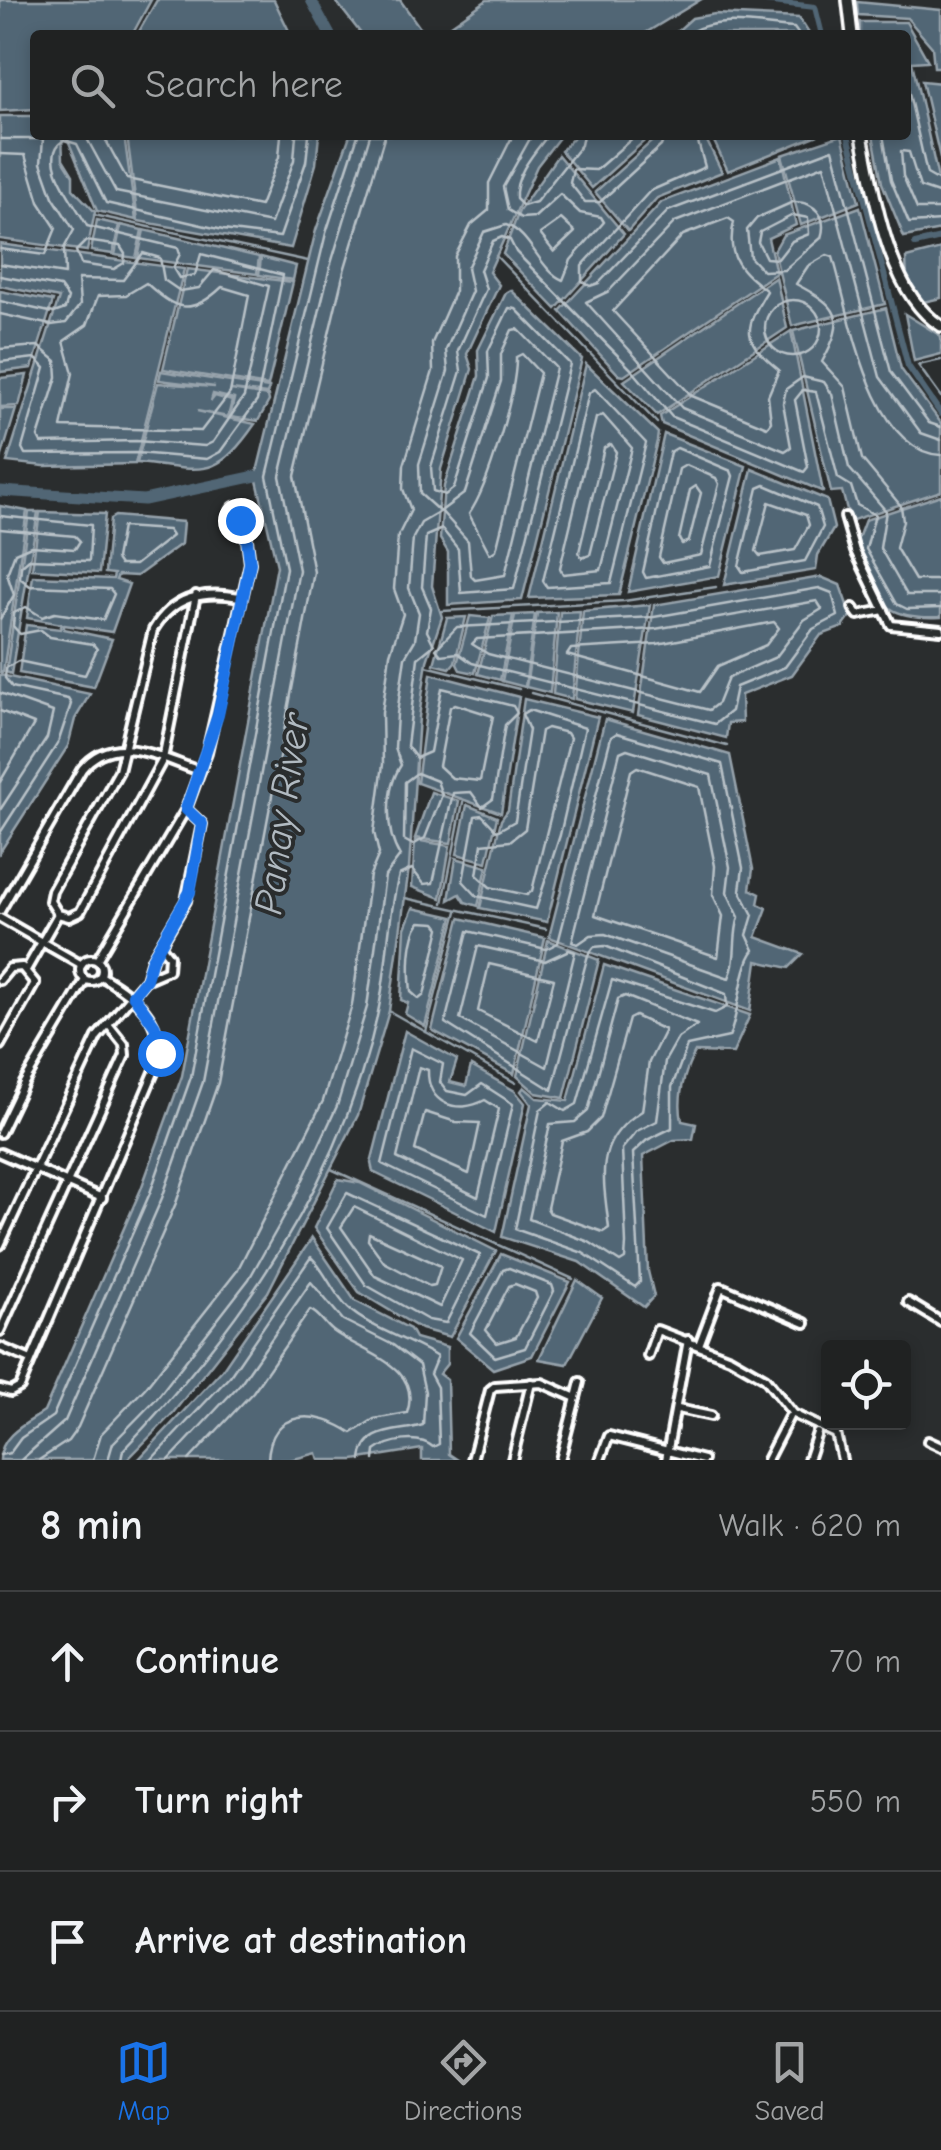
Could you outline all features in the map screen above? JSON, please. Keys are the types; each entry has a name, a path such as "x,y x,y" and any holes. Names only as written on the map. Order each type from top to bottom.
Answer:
{"main road":[{"path":"848,0 852,30"},
{"path":"863,140 900,281 914,306 941,326"}],"street":[{"path":"82,965 97,960 186,809 200,772 218,715 250,563 244,517"},
{"path":"846,517 855,551 896,629 939,632"},
{"path":"196,595 164,759 80,912 69,917 58,914 50,900 52,891 112,786 126,747 153,630 166,612 196,595 217,592 240,597"},
{"path":"854,608 858,615 884,610"},
{"path":"0,1132 85,980 82,965 0,914 82,768 104,750 126,747 200,772"},
{"path":"0,1245 33,1167 97,1037 146,979 192,882 202,824 186,809"},
{"path":"26,970 58,914"},
{"path":"146,979 168,970 169,956 161,946"},
{"path":"97,960 101,976"},
{"path":"0,980 10,968 26,970 33,977 34,990 0,1045"},
{"path":"0,1389 11,1392 20,1387 158,1063 155,1026 133,995 101,976 85,980"},
{"path":"0,1331 125,1054 108,1024"},
{"path":"0,1153 102,1198"},
{"path":"699,1345 721,1288 804,1323"},
{"path":"908,1302 941,1322"},
{"path":"648,1356 657,1330 688,1340 765,1378 793,1414 836,1434 842,1460"},
{"path":"666,1460 688,1340"},
{"path":"0,1346 31,1360"},
{"path":"560,1460 580,1382"},
{"path":"472,1460 490,1390 498,1384 531,1383 576,1398"},
{"path":"512,1460 531,1383"},
{"path":"678,1408 711,1416"},
{"path":"767,1460 789,1417"},
{"path":"808,1460 817,1433"},
{"path":"600,1460 609,1436 702,1460"},
{"path":"928,1440 941,1447"}],"water":[{"path":"0,0 151,0 135,30 30,30 30,109 0,111"},
{"path":"157,0 274,0 289,30 140,30"},
{"path":"335,0 400,0 422,30 358,30"},
{"path":"487,0 700,0 650,30 444,30"},
{"path":"857,2 941,10 941,67 934,67 932,47 907,18 858,15"},
{"path":"715,14 799,18 807,30 679,30 692,18"},
{"path":"860,22 906,22 911,30 860,30"},
{"path":"911,31 928,61 912,62 941,192 941,230 904,237 882,183 874,140 911,140"},
{"path":"922,81 941,83 941,162"},
{"path":"0,116 30,116 30,140 62,140 63,159 73,175 73,189 95,212 87,251 0,239"},
{"path":"68,140 125,140 136,220 97,211"},
{"path":"128,140 318,140 316,164 291,248 138,221"},
{"name":"Panay River","path":"348,140 557,140 537,166 489,272 499,285 467,354 472,369 441,469 432,586 442,617 427,661 419,717 409,868 389,1011 358,1115 268,1292 173,1413 127,1460 0,1460 9,1437 44,1412 141,1189 182,1076 277,566 256,476 316,230"},
{"path":"571,140 645,140 592,188 561,151"},
{"path":"653,140 706,140 722,172 657,198 628,231 595,192"},
{"path":"713,140 806,140 728,171"},
{"path":"827,140 843,140 859,202 801,225 782,155"},
{"path":"558,155 624,234 556,309 503,254 519,211"},
{"path":"781,157 796,225 768,238 776,273 624,376 619,375 560,311 662,202"},
{"path":"860,207 885,304 792,326 774,251 783,235"},
{"path":"97,220 119,225 113,254 91,251"},
{"path":"121,225 142,230 136,258 115,255"},
{"path":"144,230 259,257 257,274 138,258"},
{"path":"0,244 184,269 135,464 44,466 7,462 59,298 0,286"},
{"path":"941,249 941,298 923,302 907,282 906,258"},
{"path":"261,257 296,266 293,280 259,275"},
{"path":"187,269 293,282 268,386 163,369"},
{"path":"776,277 787,328 657,415 624,381"},
{"path":"511,290 582,359 522,600 448,605 448,552 440,539 444,486 479,376 478,350"},
{"path":"0,291 53,301 32,368 0,372"},
{"path":"886,308 901,369 941,423 941,491 850,521 842,491 831,492 793,331"},
{"path":"905,314 941,336 941,354 914,361"},
{"path":"791,331 823,492 662,424 660,416"},
{"path":"586,364 658,433 657,441 619,595 529,598"},
{"path":"161,371 269,388 267,394 231,390 268,396 269,401 258,421 230,417 234,399 213,394 211,401 215,396 232,401 228,417 197,411 255,424 217,464 192,469 137,463 158,383 215,387 159,380"},
{"path":"27,375 19,406 0,407 0,378"},
{"path":"0,409 16,409 0,462"},
{"path":"664,434 746,466 719,576 628,592"},
{"path":"752,469 827,500 834,528 818,555 816,570 724,585"},
{"path":"941,495 941,617 905,615 893,610 878,594 854,549 865,520"},
{"path":"0,506 27,511 3,672 0,672"},
{"path":"29,512 38,512 11,674 6,672"},
{"path":"40,512 105,514 99,573 32,569"},
{"path":"115,516 183,522 181,544 137,576 118,575 116,580 129,584 112,632 64,625 64,629 112,639 94,687 19,673 26,625 60,629 62,624 27,618 33,576 113,579 114,574 105,573 110,519"},
{"path":"821,577 840,585 851,616 843,627 821,635 792,675 741,695 742,722 728,723 726,738 638,715 654,605"},
{"path":"650,605 633,713 575,699 583,611"},
{"path":"580,611 572,699 553,694 560,612"},
{"path":"557,612 550,693 526,687 537,613"},
{"path":"535,614 525,687 502,681 515,615"},
{"path":"513,615 500,680 478,674 493,616"},
{"path":"470,616 490,618 475,673 460,670 457,664"},
{"path":"466,617 455,662 450,668 434,664 447,618"},
{"path":"431,674 519,697 501,813 417,783"},
{"path":"0,675 90,694 75,719 68,746 0,852"},
{"path":"524,699 598,717 547,922 480,908 501,820 508,810"},
{"path":"605,719 730,755 753,869 750,889 760,894 758,904 767,908 756,937 803,954 789,968 757,961 750,1011 549,937"},
{"path":"431,792 459,801 451,843 415,838"},
{"path":"467,805 497,817 487,862 457,854"},
{"path":"415,840 450,846 441,898 412,887"},
{"path":"456,858 487,867 478,906 465,902 460,894 449,900"},
{"path":"413,908 453,917 425,1026 405,1014 408,1003 401,1000 405,928"},
{"path":"460,918 545,938 514,1074 432,1030"},
{"path":"548,940 599,960 564,1098 536,1093 517,1076"},
{"path":"604,965 750,1015 733,1053 695,1052 691,1060 680,1103 682,1121 696,1124 693,1139 674,1140 643,1156 648,1271 654,1296 644,1307 579,1262 502,1237 531,1104 521,1091 524,1087 537,1098 568,1101"},
{"path":"405,1031 457,1060 450,1082 466,1086 471,1066 515,1091 525,1103 496,1232 373,1172 371,1163"},
{"path":"338,1179 360,1183 496,1251 450,1337 421,1329 359,1292 314,1228"},
{"path":"312,1238 355,1301 410,1329 415,1338 447,1347 447,1364 439,1374 447,1380 449,1454 458,1460 422,1460 422,1449 354,1460 319,1460 317,1453 290,1460 138,1460 222,1370"},
{"path":"501,1254 570,1282 532,1356 493,1369 456,1338"},
{"path":"577,1280 602,1298 567,1364 539,1359"}],"waterway":[{"path":"311,0 327,30"},
{"path":"756,0 815,7 821,30"},
{"path":"849,140 908,366 941,414"},
{"path":"94,215 308,261"},
{"path":"915,244 941,238"},
{"path":"496,256 657,423"},
{"path":"941,360 918,365 941,397"},
{"path":"0,491 144,500 256,476"},
{"path":"442,611 624,601 716,587"},
{"path":"426,666 519,689"},
{"path":"531,693 727,746"},
{"path":"443,903 463,802"},
{"path":"405,898 546,929"},
{"path":"426,1032 457,911"},
{"path":"389,1011 516,1083"},
{"path":"331,1169 573,1279"}],"route":[{"path":"160,1053 155,1026 133,995 146,979 152,959 190,892 202,824 186,809 218,715 250,563 244,517 240,520"}]}
